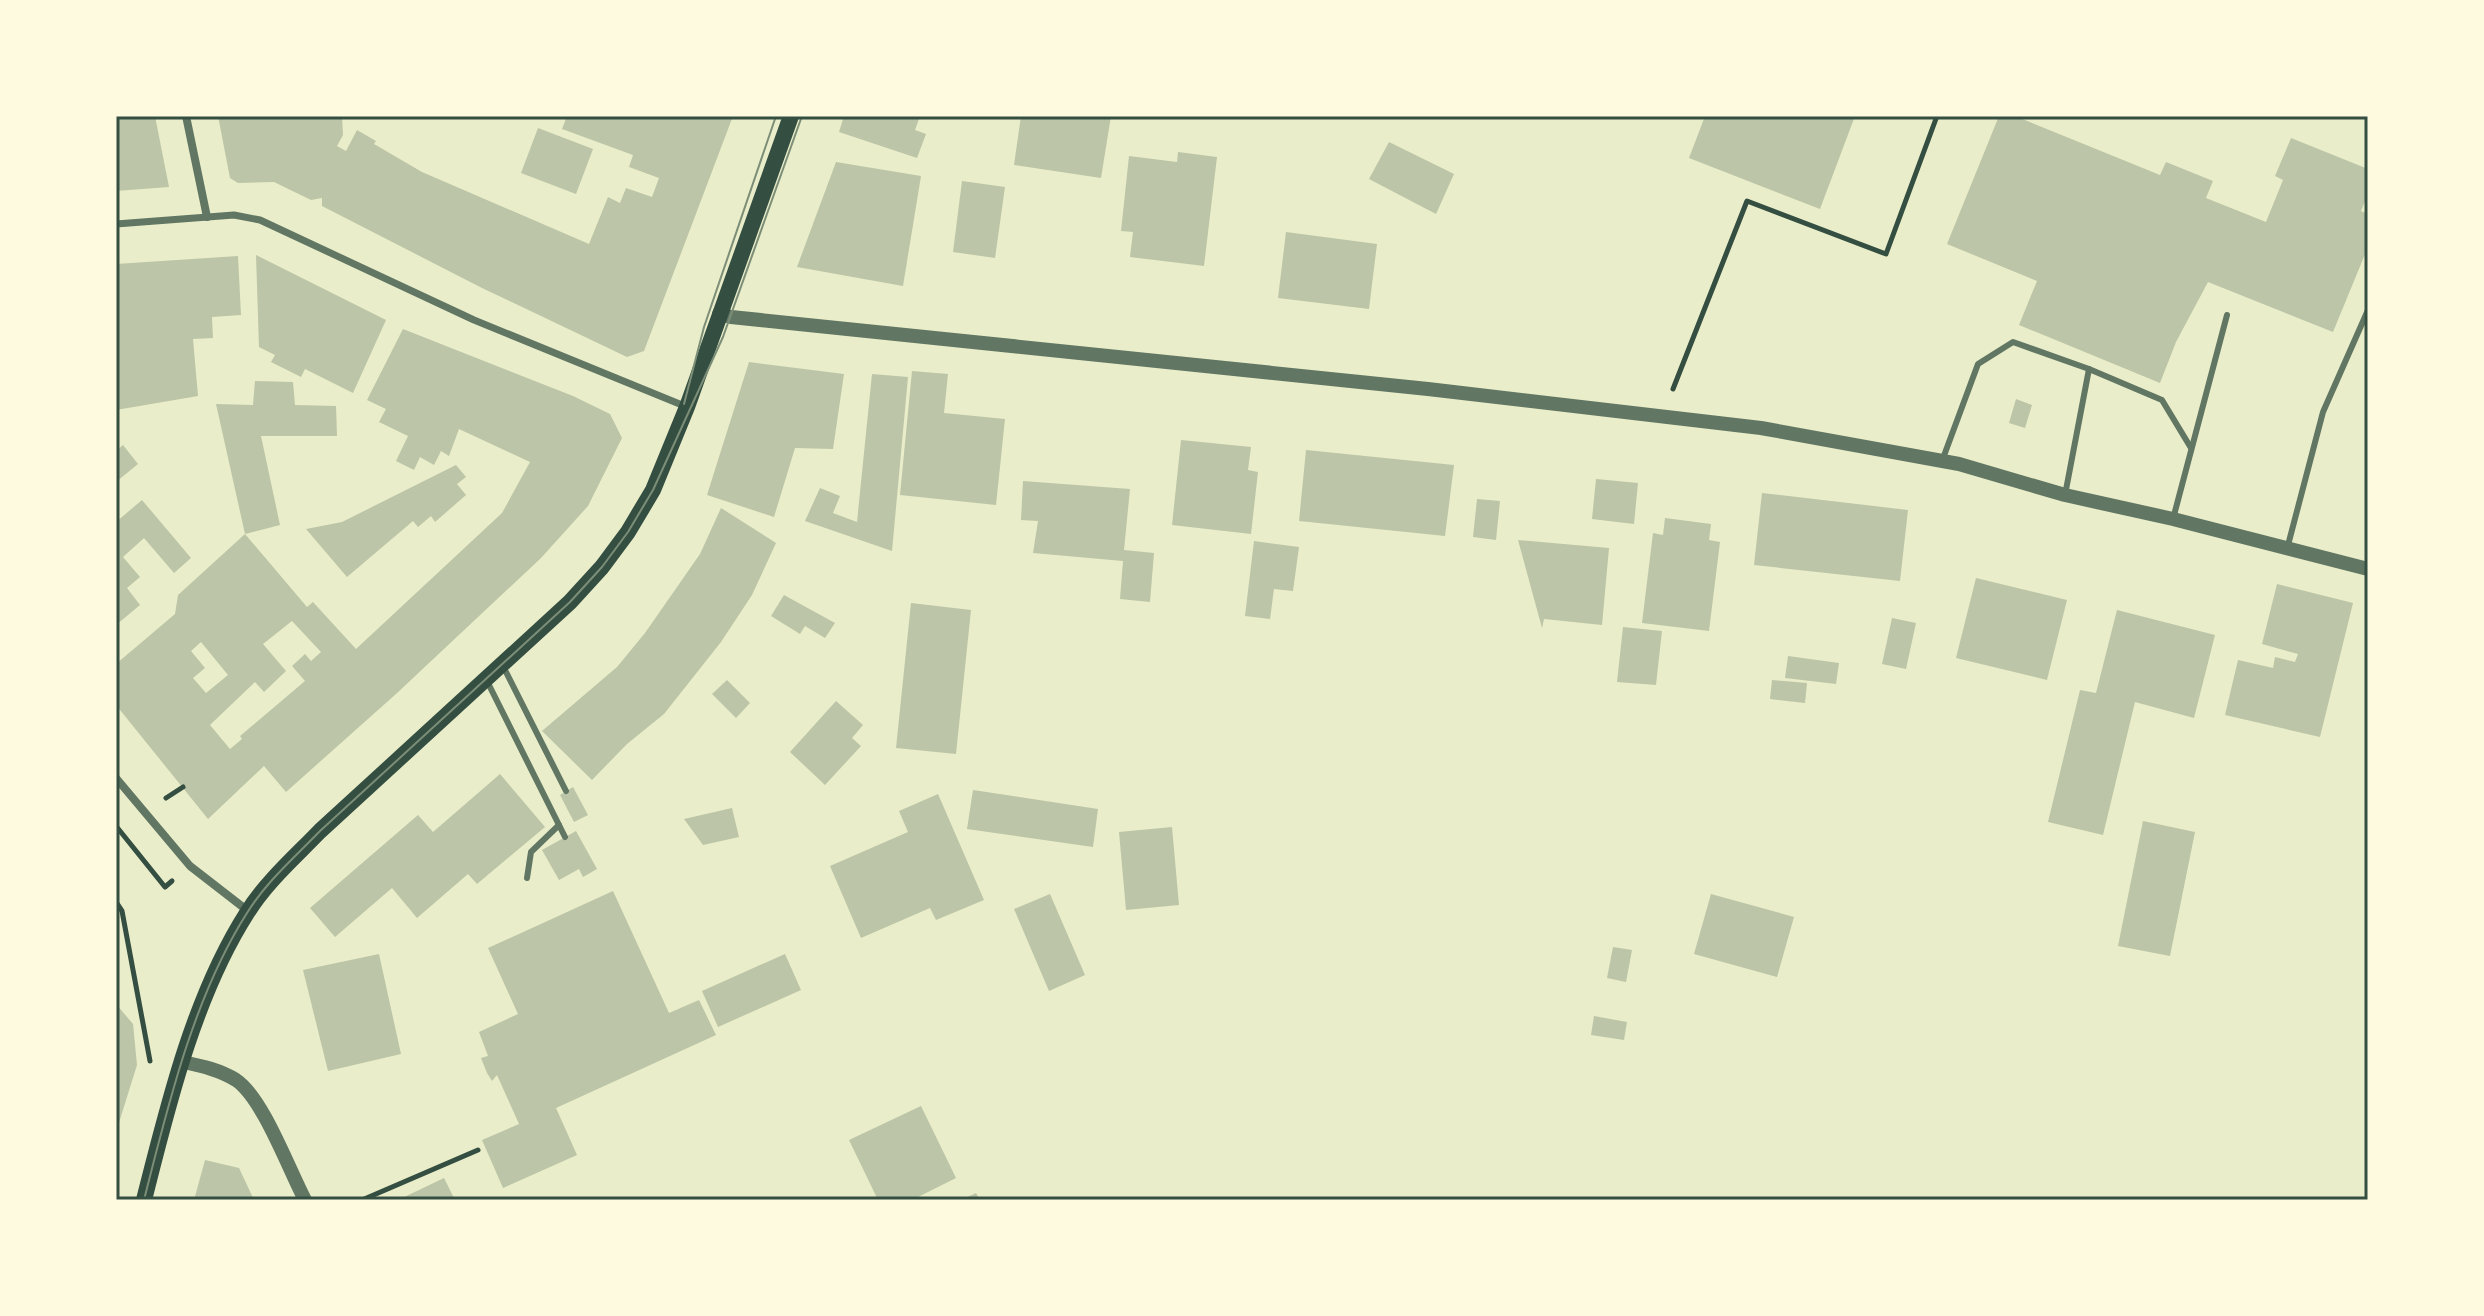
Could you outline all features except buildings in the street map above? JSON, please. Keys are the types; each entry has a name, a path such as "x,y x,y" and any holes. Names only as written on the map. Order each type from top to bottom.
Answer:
{"main road":[{"path":"144,1200 157,1147 202,1006 226,950 248,911 320,831 570,602 628,532 653,490 687,407 791,116"}],"street":[{"path":"186,116 207,217"},
{"path":"116,224 234,215 260,220 474,320 687,407"},
{"path":"719,314 1663,416 1815,436 1942,461 2065,495 2368,569"},
{"path":"116,778 190,866 248,911"},
{"path":"183,1062 220,1071 239,1082 254,1097 305,1200"}],"lane":[{"path":"2287,549 2323,412 2368,310"},
{"path":"2173,519 2227,315"},
{"path":"1942,461 1978,364 2013,342 2089,369 2162,400 2191,448"},
{"path":"2065,495 2089,369"},
{"path":"503,666 566,791"},
{"path":"487,681 565,837"},
{"path":"527,878 531,852 559,825"}],"path":[{"path":"1663,416 1747,201 1886,254 1937,116"},
{"path":"116,902 122,911 151,1068"},
{"path":"362,1200 478,1150"}],"tram line":[{"path":"684,404 704,327 776,116"},
{"path":"144,1200 173,1089 197,1015 228,945 247,913 281,870 320,831 570,602 628,532 653,490 723,337 802,116"}]}
